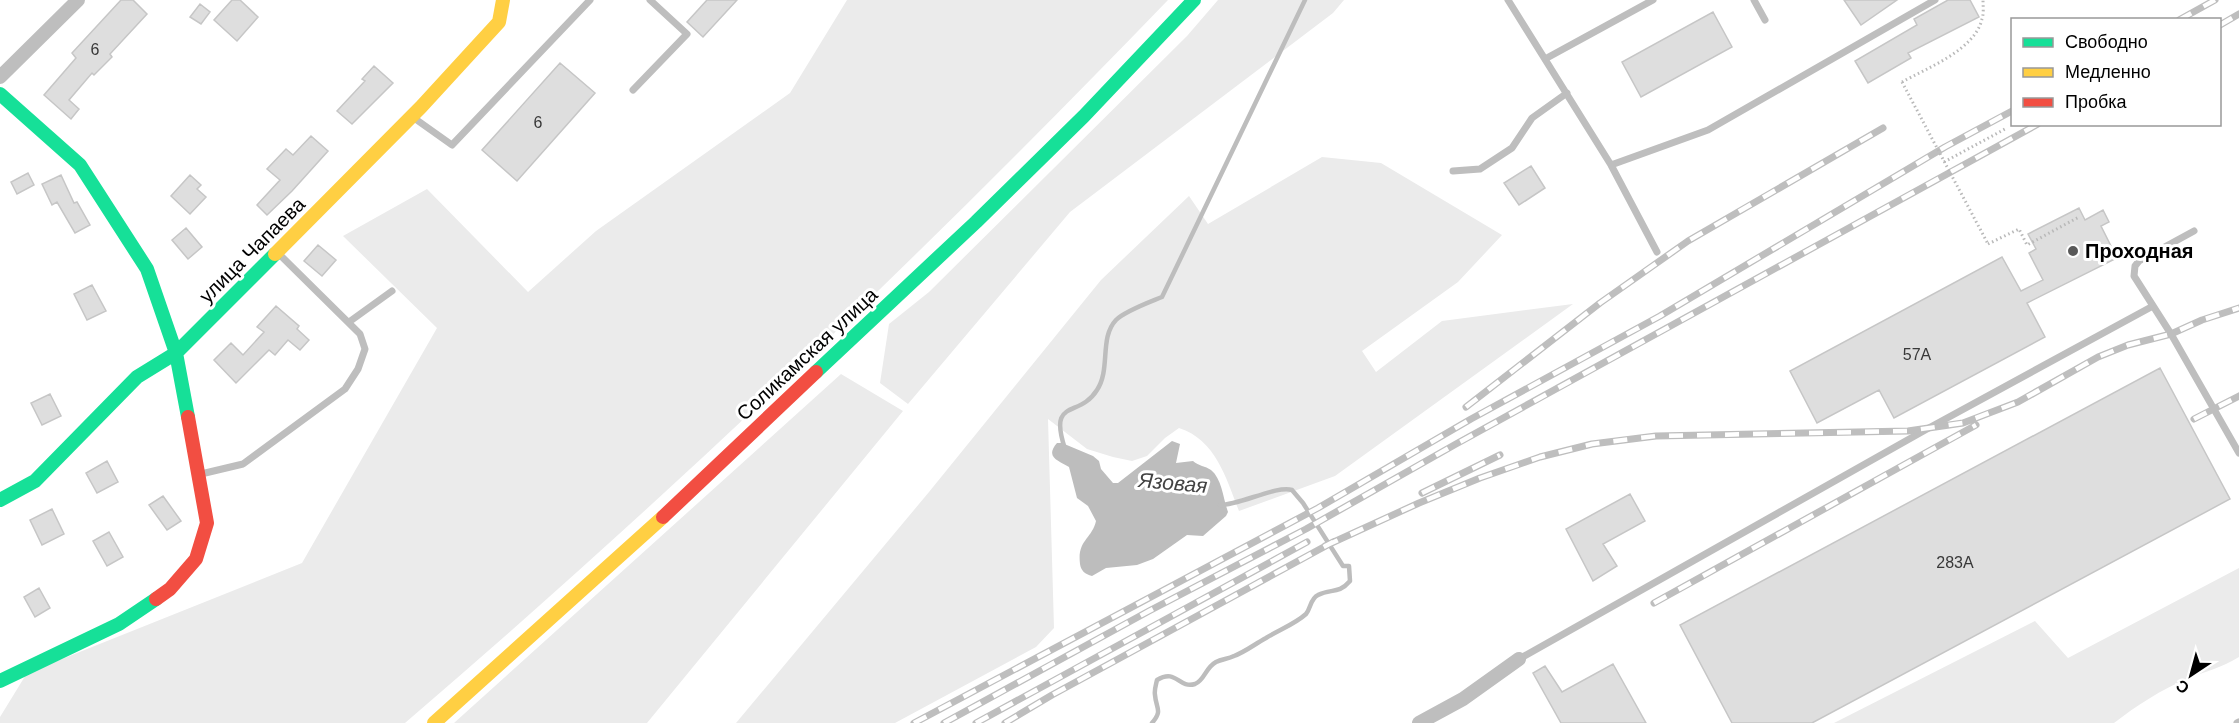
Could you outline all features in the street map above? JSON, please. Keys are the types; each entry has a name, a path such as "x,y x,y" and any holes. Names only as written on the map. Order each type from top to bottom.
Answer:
{"street":[{"path":"0,77 78,0"},
{"name":"улица Чапаева","path":"0,500 35,481 136,377 176,353 412,116 499,22 503,0"},
{"name":"Соликамская улица","path":"434,723 626,552 976,222 1084,116 1194,0"},
{"path":"0,94 80,165 147,269 176,353 207,523 196,559 170,590 119,624 0,681"},
{"path":"1419,723 1463,699 1519,659"}],"lane":[{"path":"412,116 452,145 591,0"},
{"path":"633,90 687,34 650,0"},
{"path":"1508,0 1611,165 1657,252"},
{"path":"1545,59 1653,0"},
{"path":"1754,0 1764,20"},
{"path":"1611,165 1708,130 1935,0"},
{"path":"1453,171 1480,169 1512,148 1532,118 1567,93"},
{"path":"2194,231 2139,261 2135,266 2134,276 2239,453"},
{"path":"198,474 243,464 345,389 358,369 364,349 360,334 276,252"},
{"path":"349,322 392,291"},
{"path":"1519,659 1917,435 2153,306"}],"path":[{"path":"1983,0 1982,20 1974,35 1959,51 1902,82 1988,244 2019,229 2027,245 2079,217"},
{"path":"1944,162 2005,129"}],"shaded area":[{"path":"847,0 1168,0 984,187 795,370 602,549 405,723 0,723 0,717 27,673 302,563 437,328 343,236 427,189 528,292 596,231 790,93"},
{"path":"1218,0 1344,0 1333,13 1070,212 908,404 880,383 889,324 929,292 1187,36"},
{"path":"1322,157 1381,163 1502,235 1458,282 1362,351 1376,372 1442,321 1573,304 1335,476 1239,511 1218,462 1202,441 1192,434 1179,428 1147,456 1132,461 1087,449 1048,419 1054,628 1036,647 895,723 736,723 929,492 1101,280 1189,196 1208,224"},
{"path":"841,374 903,411 647,723 454,723"},
{"path":"2239,568 2239,657 2168,688 2140,704 2114,723 1834,723 2035,621 2068,658"}],"water":[{"path":"1172,441 1180,444 1176,463 1193,461 1215,474 1228,512 1226,516 1203,536 1187,535 1153,559 1137,565 1106,568 1092,576 1085,573 1080,564 1081,550 1096,521 1088,506 1077,498 1069,467 1053,456 1053,448 1057,443 1062,443 1093,456 1099,461 1101,469 1113,483 1118,483"}],"building":[{"path":"121,0 133,0 147,14 110,54 112,57 94,75 92,73 69,100 79,109 71,119 44,95 76,58 72,53"},
{"path":"232,0 240,0 258,17 237,41 214,20"},
{"path":"707,0 737,0 703,37 687,22"},
{"path":"1844,0 1897,0 1861,25"},
{"path":"1948,0 1970,0 1979,17 1908,53 1911,58 1868,83 1855,61 1917,25 1914,19"},
{"path":"200,4 210,12 201,24 190,17"},
{"path":"1713,12 1732,47 1641,97 1622,62"},
{"path":"560,63 595,93 517,181 482,150"},
{"path":"374,66 393,83 352,124 337,111 365,81 362,79"},
{"path":"311,136 328,151 267,215 257,205 280,180 267,169 286,149 293,155"},
{"path":"1531,166 1545,188 1519,205 1504,183"},
{"path":"28,173 34,185 17,194 11,182"},
{"path":"61,175 74,203 77,202 90,225 75,233 57,202 52,205 42,184"},
{"path":"190,175 201,185 197,189 206,197 190,214 171,196"},
{"path":"2079,208 2085,220 2103,210 2109,222 2101,226 2117,258 2027,303 2045,337 1894,418 1879,390 1817,423 1790,371 2002,257 2021,291 2043,280 2029,253 2036,249 2028,234"},
{"path":"186,228 202,247 188,259 172,240"},
{"path":"318,245 336,260 322,276 304,261"},
{"path":"92,285 106,311 87,320 74,294"},
{"path":"276,306 299,326 297,329 309,340 300,350 288,340 275,355 269,350 236,383 214,360 231,343 243,355 264,332 257,327"},
{"path":"2160,368 2230,499 1812,723 1732,723 1680,625"},
{"path":"50,394 61,416 42,425 31,403"},
{"path":"107,461 118,482 97,493 86,473"},
{"path":"1630,494 1645,521 1603,544 1617,566 1593,581 1566,529"},
{"path":"163,496 181,521 167,530 149,505"},
{"path":"52,509 64,534 42,545 30,520"},
{"path":"109,532 123,557 107,566 93,541"},
{"path":"39,588 50,608 35,617 24,597"},
{"path":"1613,664 1646,723 1561,723 1533,673 1545,666 1562,692"}],"waterway":[{"name":"Язовая","path":"1065,449 1060,422 1063,415 1090,399 1097,390 1103,373 1108,336 1116,320 1131,310 1162,297 1305,0"},
{"name":"Язовая","path":"1152,723 1158,712 1155,693 1157,680 1169,676 1185,684 1195,684 1216,662 1232,657 1292,624 1306,614 1315,597 1338,590 1350,581 1349,566 1343,566 1303,503 1292,490 1277,490 1220,505"}],"railway":[{"path":"2183,18 2215,0"},
{"path":"2221,24 2239,14"},
{"path":"914,723 1318,508 1471,419 1660,316 1945,147 2011,112"},
{"path":"944,723 1149,611 1306,529 2034,126"},
{"path":"1466,407 1600,303 1688,241 1883,128"},
{"path":"1325,546 1480,478 1540,457 1592,444 1656,436 1908,431 1963,423 2018,402 2098,357 2128,345 2171,334 2202,320 2239,308"},
{"path":"2194,419 2239,396"},
{"path":"1654,603 1976,425"},
{"path":"1422,493 1500,455"},
{"path":"976,723 1307,542"},
{"path":"1005,723 1052,695 1333,542"}],"traffic: fast":[{"path":"816,372 976,222 1084,116 1194,0"},
{"path":"0,94 80,165 147,269 176,353 188,417"},
{"path":"0,500 35,481 137,377 176,353 275,254"},
{"path":"0,681 119,624 156,599"}],"traffic: slow":[{"path":"275,254 421,107 499,22 503,0"},
{"path":"434,723 663,517"}],"traffic: jam":[{"path":"663,517 816,372"},
{"path":"156,599 170,589 196,559 207,523 188,417"}],"place":[{"name":"Проходная","path":"2073,251"}]}
